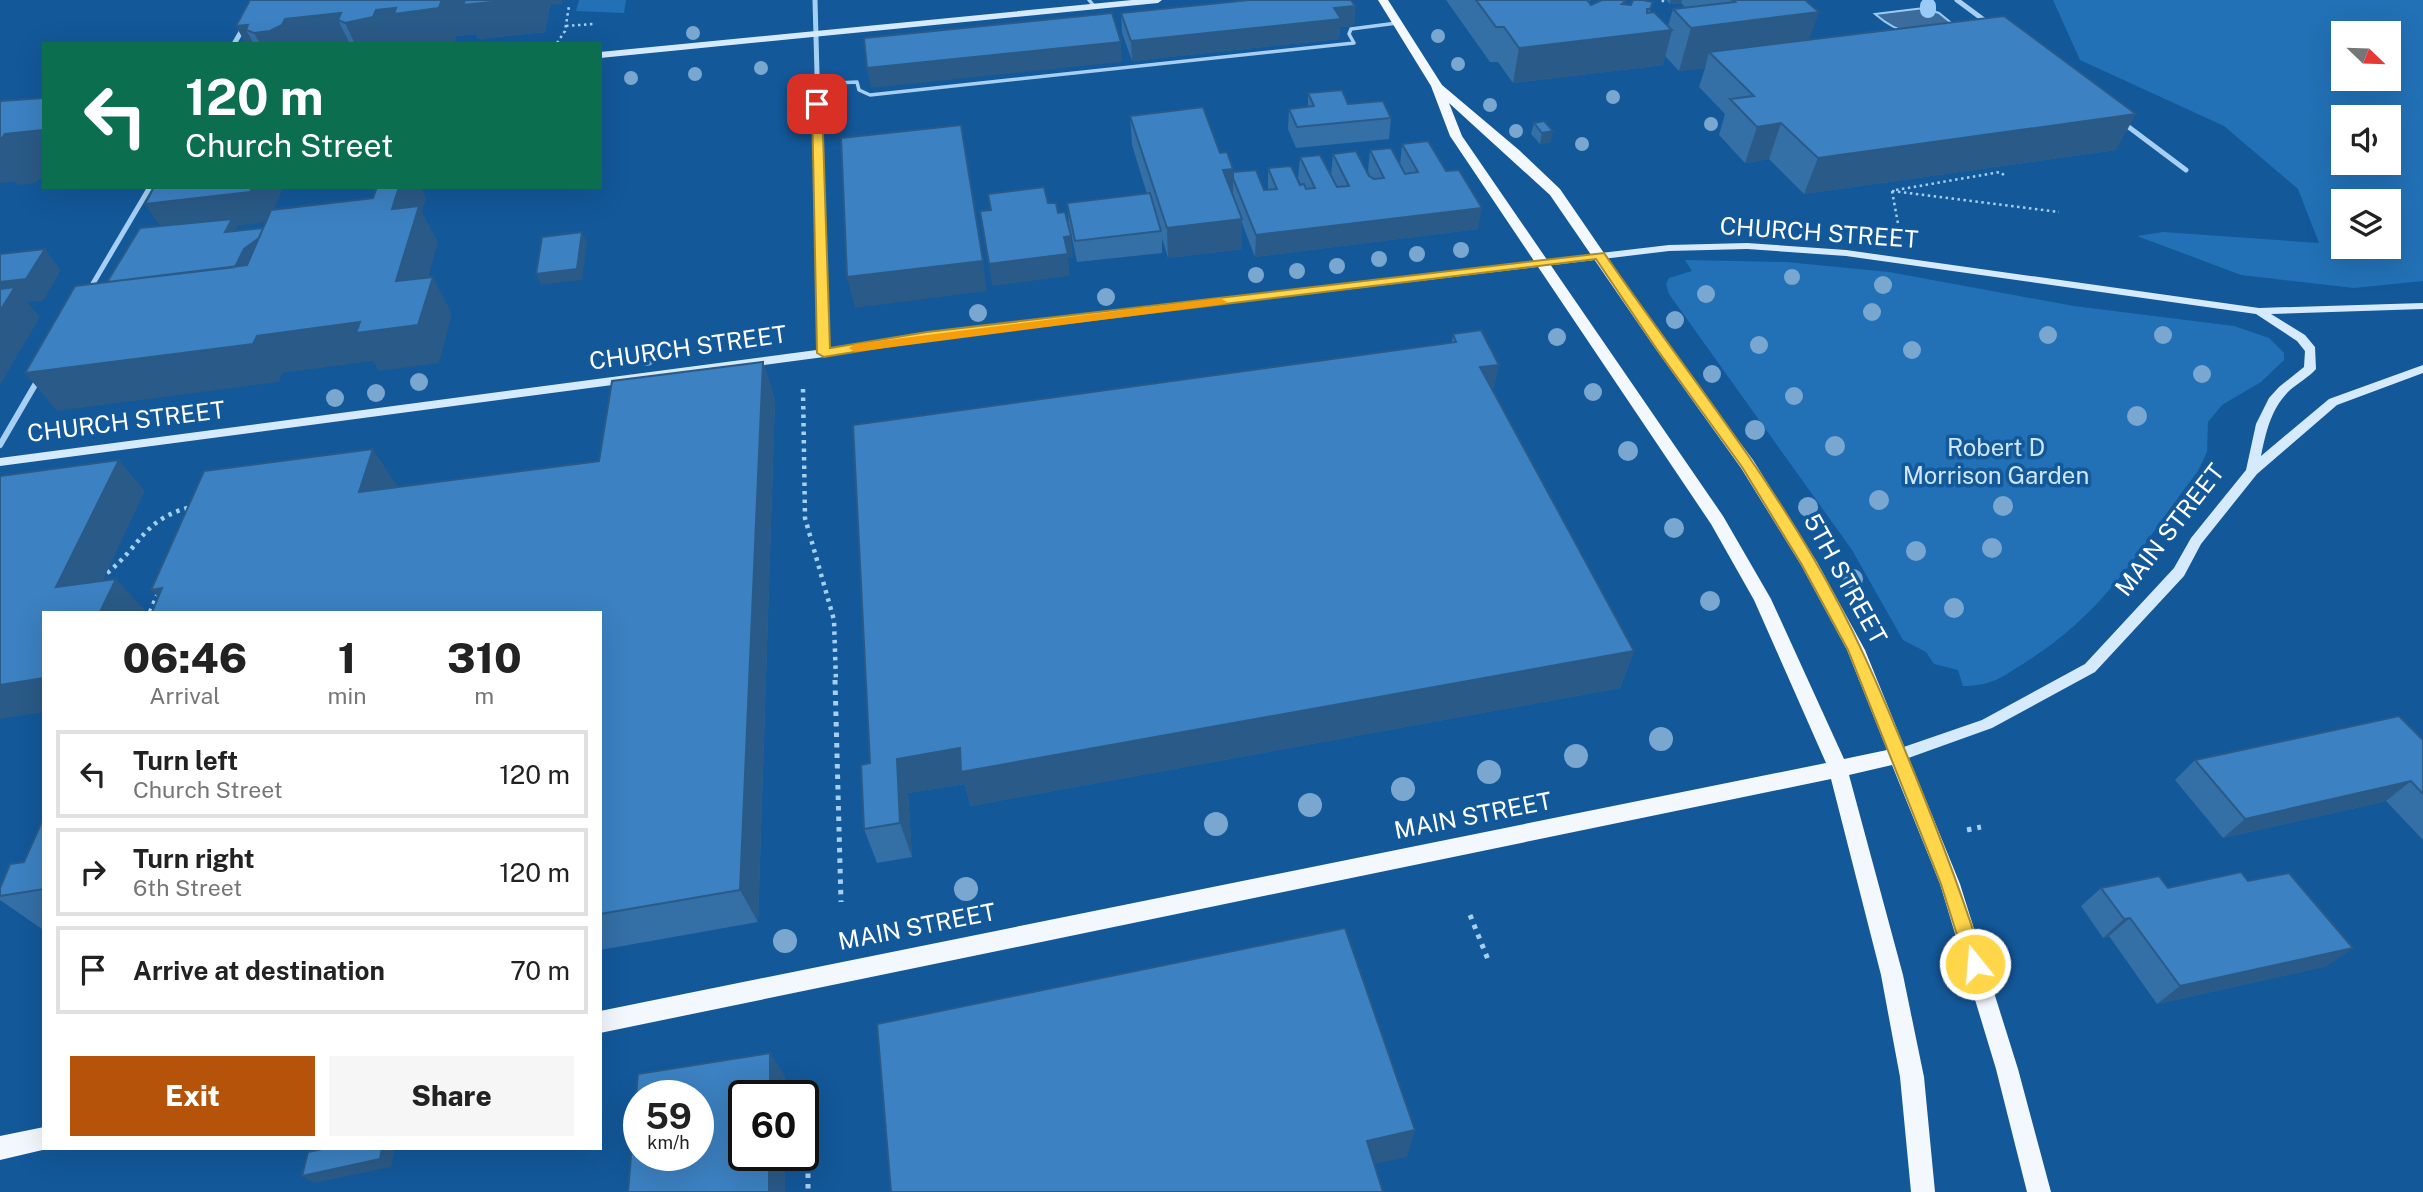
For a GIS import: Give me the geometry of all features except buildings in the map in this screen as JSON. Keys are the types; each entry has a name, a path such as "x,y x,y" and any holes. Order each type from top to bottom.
{"main road":[{"path":"602,55 1092,3 1157,0"},
{"name":"5TH STREET","path":"1383,0 1437,86 1457,136 1717,520 1762,599 1838,769 1892,975 1912,1077 1923,1192"},
{"name":"5TH STREET","path":"1437,86 1515,153 1555,192 1660,345 1747,464 1808,562 1856,650 1950,884 2007,1069 2039,1192"},
{"name":"CHURCH STREET","path":"0,461 824,353 940,335 1669,248 1747,246 1846,253 2259,311 2423,306"},
{"path":"2252,471 2261,422 2283,386 2311,369 2311,351 2301,338 2259,311"},
{"name":"MAIN STREET","path":"602,1022 1838,769 1900,755 1987,724 2090,668 2179,572 2196,541 2252,471 2333,401 2423,369"},
{"path":"0,1148 42,1139"}],"street":[{"path":"815,0 818,34 824,353"},
{"path":"1957,0 2000,32"},
{"path":"235,42 247,22"},
{"path":"2117,119 2186,170"},
{"path":"87,295 149,189"},
{"path":"0,445 40,376"}],"lane":[{"path":"817,84 849,80 857,82 859,90 870,95 1354,43 1349,34 1351,29 1397,23"}],"path":[{"path":"1662,0 1666,4"},
{"path":"558,42 566,26 569,6"},
{"path":"566,26 597,23"},
{"path":"1892,191 2000,172 2005,176"},
{"path":"1892,191 2059,212"},
{"path":"1892,191 1901,240"},
{"path":"803,388 805,518 834,620 841,902"},
{"path":"107,573 125,559 146,526 164,514 195,506 190,518"},
{"path":"150,611 160,589"},
{"path":"1966,830 1981,827"},
{"path":"1470,915 1489,962"},
{"path":"808,1171 808,1192"}],"green space":[{"path":"579,0 626,0 624,13 576,11"},
{"path":"2053,0 2423,0 2423,281 2354,288 2241,275 2137,236 2163,232 2319,243 2298,189 2224,126 2080,60"},
{"name":"Robert D Morrison Garden","path":"1685,260 1786,262 1889,272 2074,306 2234,326 2269,338 2284,353 2284,360 2261,382 2222,405 2208,422 2207,452 2198,471 2122,574 2081,620 2003,676 1982,684 1963,686 1958,670 1934,664 1926,652 1903,640 1852,550 1669,294 1666,284 1669,278 1692,271"}],"shaded area":[{"path":"1924,8 1939,13 1960,30 1924,34 1905,32 1875,14"}],"slow traffic":[{"path":"855,348 927,336 1220,302"}],"route":[{"path":"817,104 824,353 927,336 1600,255 1660,345 1747,464 1808,562 1856,650 1950,884 1975,964"}]}
